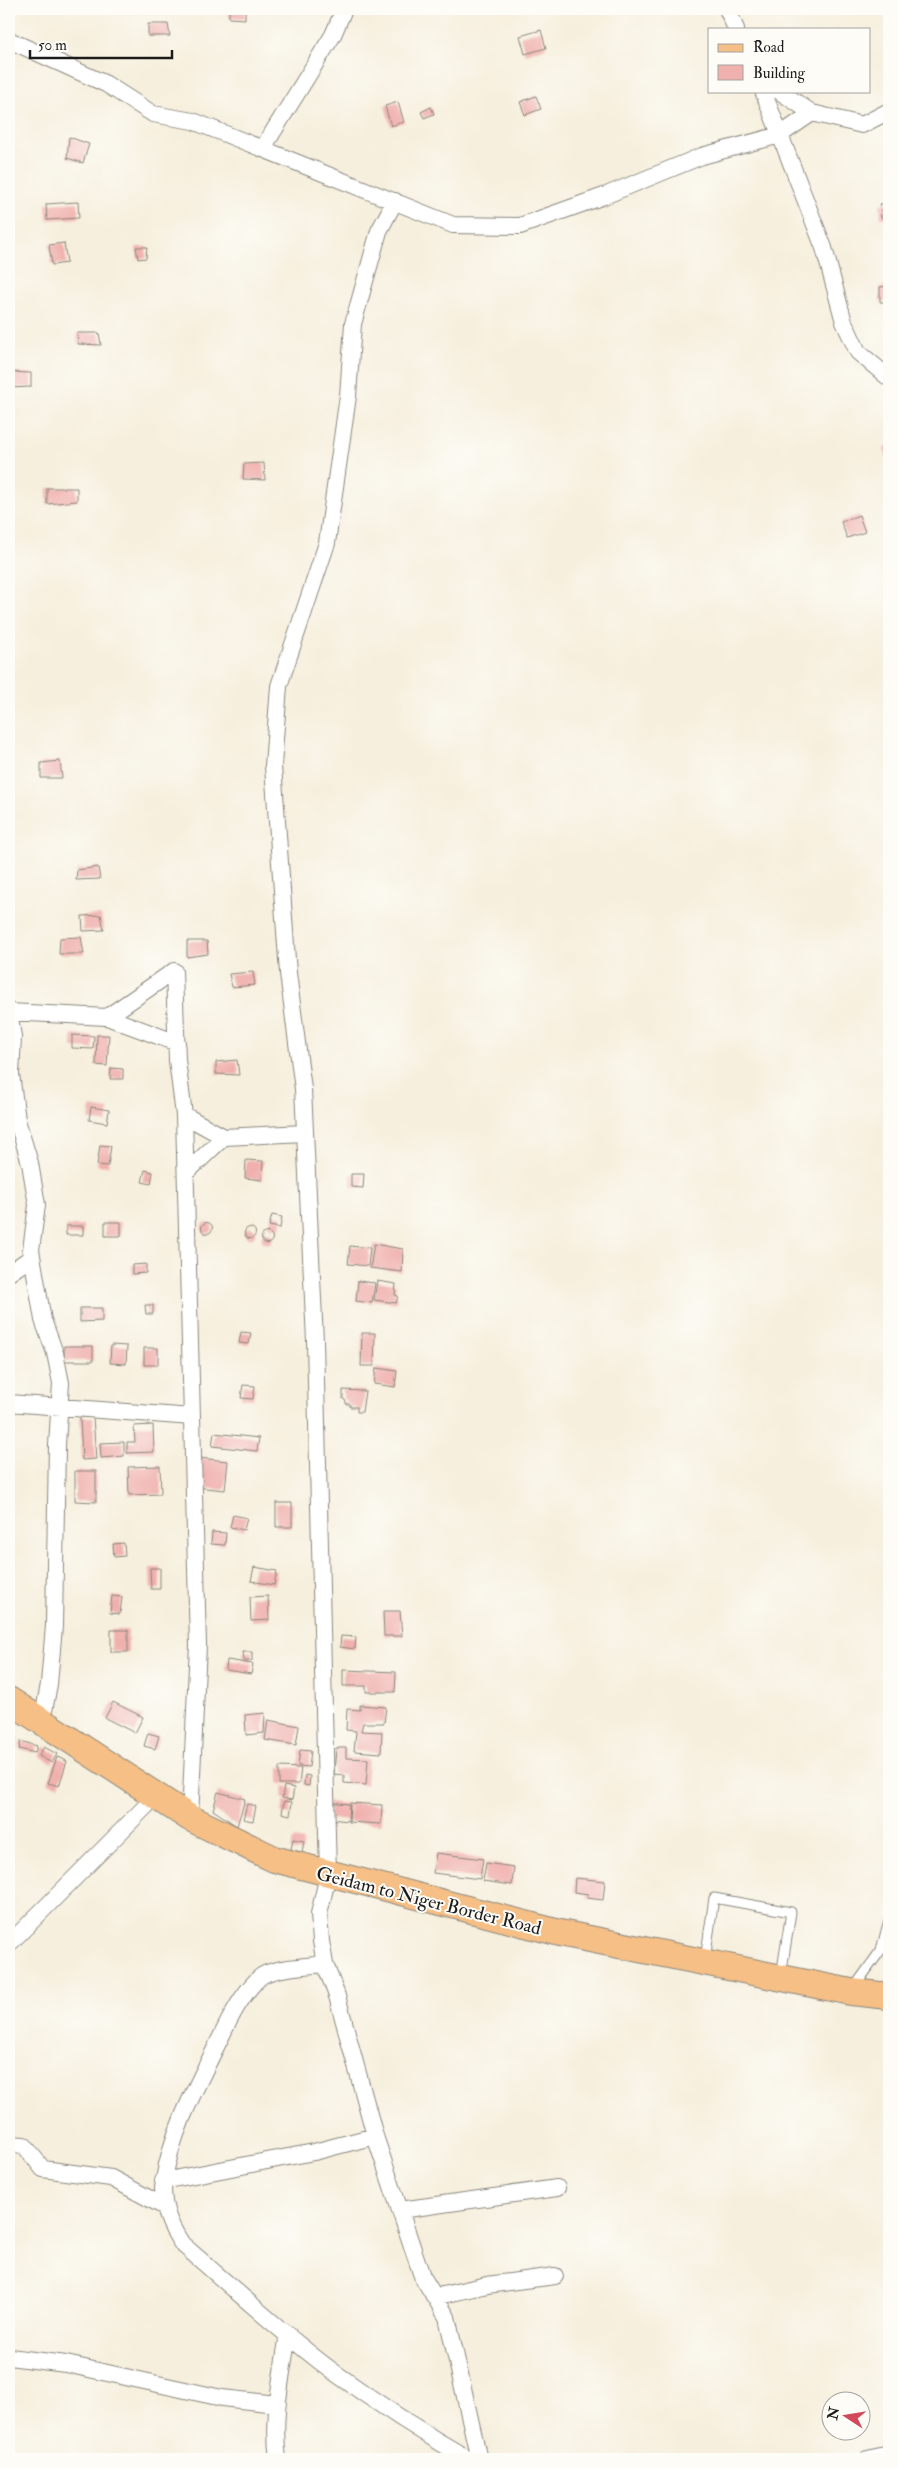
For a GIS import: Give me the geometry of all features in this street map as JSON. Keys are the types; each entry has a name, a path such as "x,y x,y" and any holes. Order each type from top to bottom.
{"main road":[{"name":"Geidam to Niger Border Road","path":"9,1700 190,1818 274,1859 328,1875 560,1933 851,1992 889,1996"}],"street":[{"path":"264,148 333,35 344,9"},
{"path":"727,9 736,28"},
{"path":"9,40 106,84 153,114 193,121 453,225 520,226 604,196 702,156 780,135 812,113"},
{"path":"763,92 824,248 844,322 858,352 889,378"},
{"path":"780,92 812,113 862,125 889,112"},
{"path":"395,201 379,231 352,324 348,396 327,543 279,686 273,766 287,963 303,1089 315,1341 328,1875 320,1914 321,1941 325,1964 337,1996 375,2136 422,2276 447,2317 479,2459"},
{"path":"107,1017 174,971 177,1043 184,1115 198,1645 190,1818"},
{"path":"42,1722 49,1684 54,1626 61,1382 55,1353 43,1320 30,1250 37,1204 30,1163 17,1120 11,1074 13,1037 9,1011 107,1017 177,1043"},
{"path":"184,1115 224,1137 305,1133"},
{"path":"186,1173 224,1137"},
{"path":"9,1273 32,1257"},
{"path":"9,1402 192,1417"},
{"path":"9,1944 156,1796"},
{"path":"325,1964 283,1969 260,1977 235,2008 184,2111 163,2181 165,2207 172,2229 182,2244 288,2334 331,2369 434,2440 468,2459"},
{"path":"163,2181 314,2152 375,2136"},
{"path":"9,2144 24,2145 42,2169 111,2178 165,2207"},
{"path":"400,2210 557,2188"},
{"path":"434,2297 487,2285 555,2276"},
{"path":"278,2459 276,2442 277,2404 288,2334"},
{"path":"9,2355 104,2371 222,2398 277,2404"},
{"path":"868,2459 889,2454"}],"lane":[{"path":"705,1963 714,1898 791,1912 781,1978"},
{"path":"851,1992 881,1950 889,1920"}],"building":[{"path":"229,9 245,9 245,19 229,18"},
{"path":"148,24 168,24 170,36 148,36"},
{"path":"541,30 546,48 525,54 520,36"},
{"path":"536,96 541,109 525,115 520,102"},
{"path":"398,102 404,122 391,126 385,106"},
{"path":"431,107 434,114 424,118 421,112"},
{"path":"69,137 89,144 83,163 67,158"},
{"path":"78,202 79,218 47,220 46,204"},
{"path":"889,203 889,218 881,218 880,204"},
{"path":"64,243 67,263 52,265 49,245"},
{"path":"136,247 147,247 146,258 138,259"},
{"path":"889,286 889,302 880,302 880,287"},
{"path":"77,333 99,333 101,345 78,344"},
{"path":"9,372 31,373 31,387 9,388"},
{"path":"889,447 889,464 884,448"},
{"path":"264,463 265,480 243,479 244,464"},
{"path":"47,488 77,488 77,501 47,504"},
{"path":"859,515 865,532 847,538 841,522"},
{"path":"60,761 62,778 41,778 41,763"},
{"path":"98,867 100,879 76,880 77,870"},
{"path":"101,915 104,930 83,931 82,916"},
{"path":"81,937 84,954 59,954 60,938"},
{"path":"187,941 207,941 208,954 187,957"},
{"path":"253,972 255,985 232,987 229,974"},
{"path":"72,1035 94,1036 93,1049 72,1048"},
{"path":"97,1035 109,1035 107,1066 96,1065"},
{"path":"237,1060 239,1075 216,1074 216,1062"},
{"path":"111,1068 123,1069 123,1079 110,1079"},
{"path":"91,1107 109,1110 107,1123 89,1120"},
{"path":"100,1145 111,1146 108,1166 97,1165"},
{"path":"246,1160 263,1161 262,1180 245,1178"},
{"path":"145,1170 153,1172 151,1184 142,1182"},
{"path":"351,1174 364,1174 363,1188 351,1187"},
{"path":"272,1215 282,1217 280,1228 269,1226"},
{"path":"105,1222 121,1222 121,1236 105,1236"},
{"path":"205,1223 209,1223 212,1228 211,1232 205,1233 202,1230 202,1226"},
{"path":"66,1226 83,1226 83,1235 66,1235"},
{"path":"250,1227 256,1233 250,1239 244,1233"},
{"path":"265,1233 269,1233 272,1238 271,1242 265,1243 262,1240 262,1236"},
{"path":"374,1244 403,1249 402,1272 370,1268"},
{"path":"350,1246 370,1248 368,1266 348,1264"},
{"path":"146,1264 146,1273 132,1274 132,1265"},
{"path":"358,1281 375,1283 372,1303 356,1301"},
{"path":"377,1281 396,1284 395,1295 398,1296 396,1303 374,1300"},
{"path":"145,1305 153,1305 153,1314 146,1314"},
{"path":"80,1308 102,1308 102,1321 80,1322"},
{"path":"241,1332 251,1333 249,1344 239,1343"},
{"path":"362,1333 375,1333 374,1366 361,1366"},
{"path":"111,1345 127,1346 126,1364 110,1363"},
{"path":"64,1346 93,1346 93,1361 64,1361"},
{"path":"144,1348 158,1348 158,1365 144,1365"},
{"path":"376,1368 397,1371 395,1387 374,1384"},
{"path":"243,1385 255,1386 253,1399 241,1398"},
{"path":"343,1390 365,1391 362,1412 357,1412 357,1407 350,1407 350,1404 346,1404 346,1401 343,1399"},
{"path":"80,1417 93,1417 96,1459 82,1460"},
{"path":"153,1425 154,1452 127,1453 127,1442 135,1442 134,1426"},
{"path":"214,1433 259,1438 257,1451 212,1446"},
{"path":"124,1442 124,1456 101,1458 100,1443"},
{"path":"198,1458 228,1461 225,1490 195,1487"},
{"path":"160,1466 161,1494 129,1495 128,1467"},
{"path":"75,1471 96,1471 96,1502 75,1501"},
{"path":"276,1503 292,1503 292,1527 276,1527"},
{"path":"233,1515 247,1518 244,1530 230,1527"},
{"path":"212,1532 226,1533 225,1545 211,1544"},
{"path":"124,1543 125,1556 114,1557 113,1544"},
{"path":"254,1567 277,1571 274,1585 251,1581"},
{"path":"150,1568 160,1568 160,1589 151,1589"},
{"path":"112,1596 122,1597 120,1614 110,1613"},
{"path":"268,1596 269,1620 251,1621 250,1597"},
{"path":"383,1611 400,1611 402,1636 384,1636"},
{"path":"111,1630 128,1630 128,1652 111,1652"},
{"path":"341,1636 356,1637 355,1649 340,1647"},
{"path":"243,1652 252,1652 252,1661 244,1661"},
{"path":"227,1660 253,1664 251,1674 226,1670"},
{"path":"343,1670 396,1672 395,1692 366,1692 366,1686 343,1686"},
{"path":"113,1702 143,1717 135,1733 105,1718"},
{"path":"360,1705 386,1707 384,1723 363,1723 361,1731 382,1732 381,1753 354,1751 356,1731 346,1730 347,1709 360,1710"},
{"path":"265,1713 264,1733 246,1735 245,1715"},
{"path":"268,1720 299,1726 296,1745 265,1740"},
{"path":"148,1733 159,1736 155,1749 144,1746"},
{"path":"9,1737 16,1738 13,1751 9,1750"},
{"path":"21,1741 37,1746 35,1753 19,1749"},
{"path":"44,1747 57,1754 52,1763 39,1756"},
{"path":"336,1748 346,1748 346,1758 368,1759 366,1785 344,1783 344,1775 334,1774"},
{"path":"300,1750 311,1751 309,1767 298,1766"},
{"path":"57,1757 67,1761 59,1786 48,1783"},
{"path":"279,1767 301,1768 299,1784 279,1784"},
{"path":"305,1775 310,1776 309,1786 304,1785"},
{"path":"284,1786 294,1788 292,1800 282,1798"},
{"path":"218,1792 245,1799 237,1826 213,1810"},
{"path":"284,1801 292,1802 290,1815 282,1813"},
{"path":"328,1802 349,1804 348,1821 331,1819"},
{"path":"350,1803 382,1805 381,1824 349,1822"},
{"path":"247,1804 256,1806 253,1821 243,1819"},
{"path":"293,1839 304,1841 302,1852 291,1850"},
{"path":"436,1853 483,1859 480,1879 433,1873"},
{"path":"486,1863 514,1867 512,1885 483,1881"},
{"path":"575,1878 605,1881 603,1900 587,1898 588,1894 574,1892"}]}
